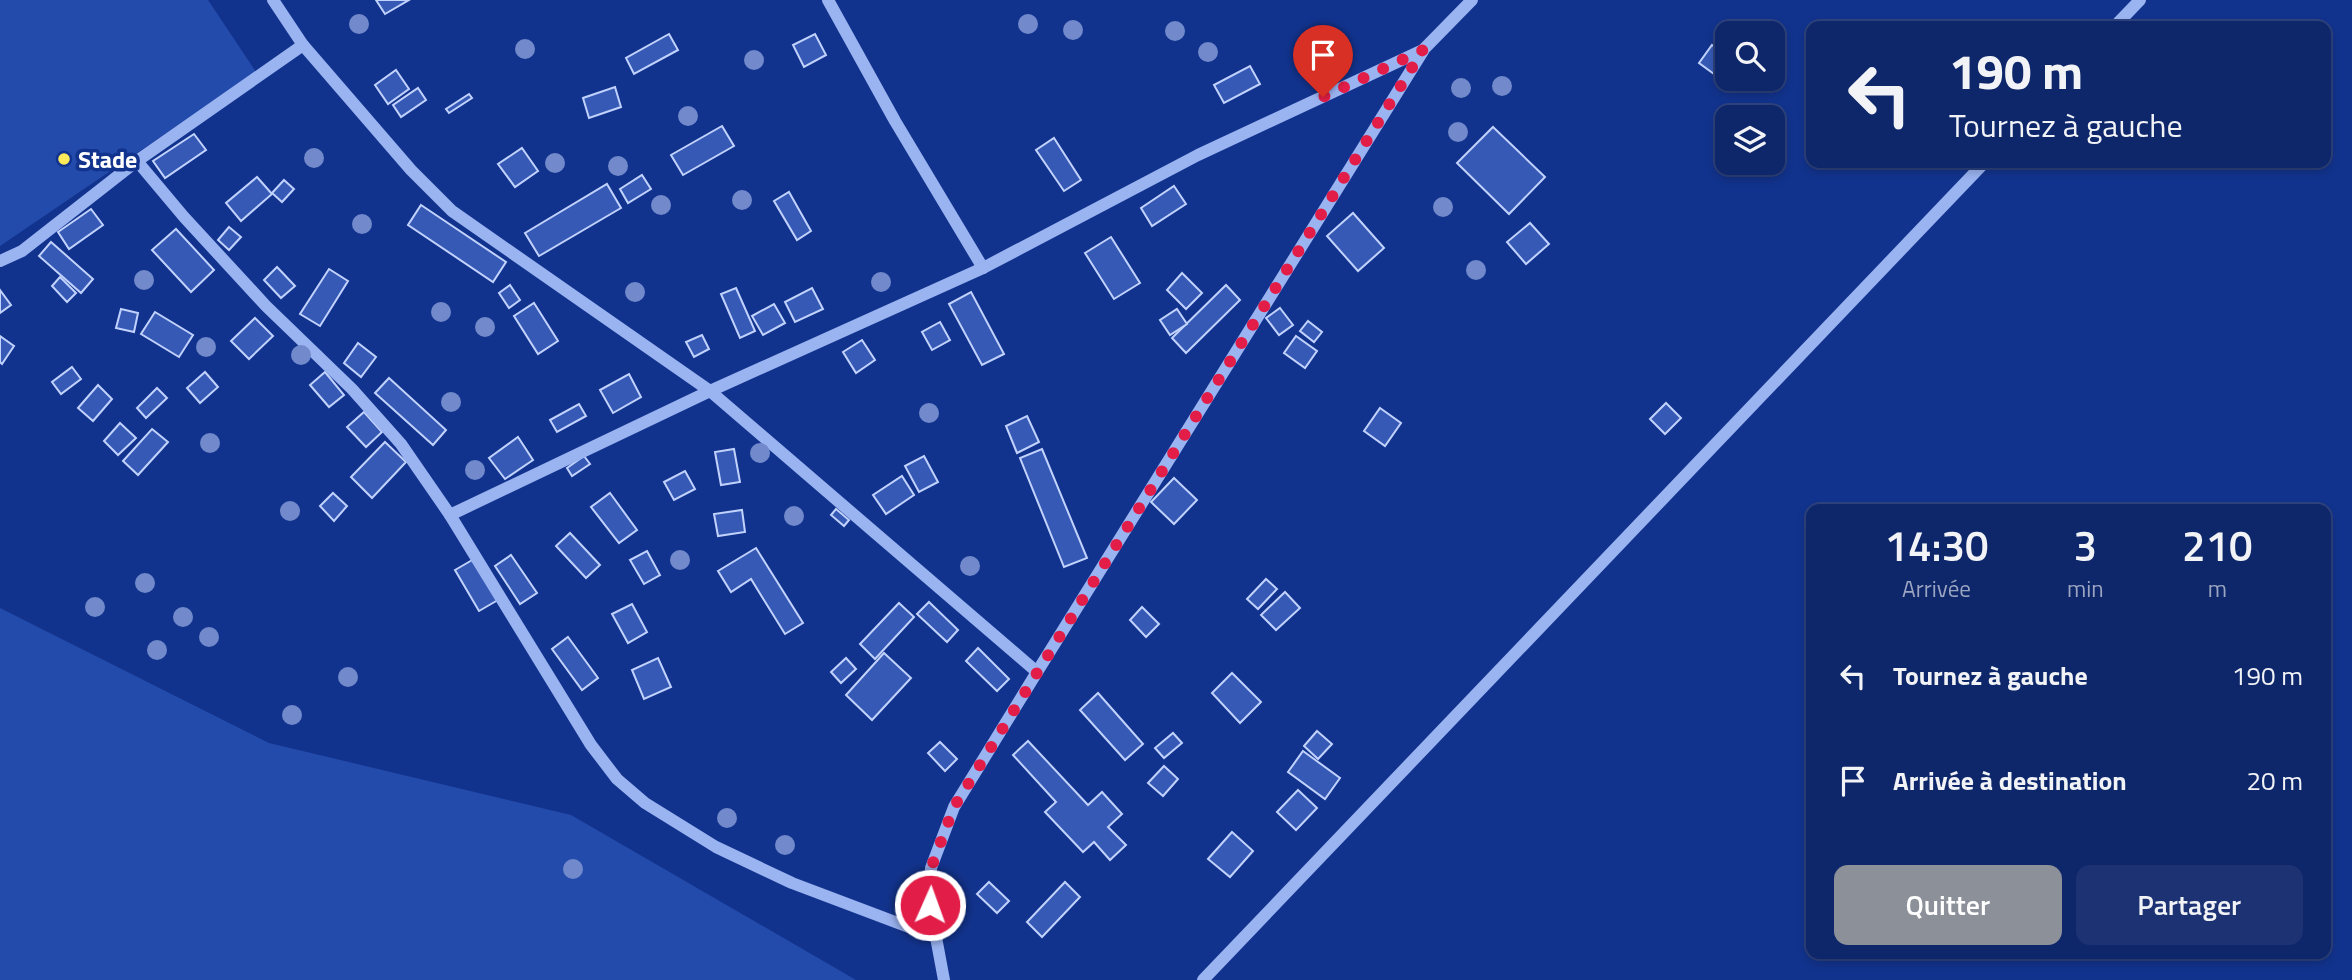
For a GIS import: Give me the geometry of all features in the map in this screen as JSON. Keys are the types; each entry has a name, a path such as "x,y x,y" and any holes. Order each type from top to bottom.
{"street":[{"path":"273,0 303,45 411,170 452,211 710,391 1037,672"},
{"path":"828,0 895,121 983,268"},
{"path":"944,980 930,905 931,868 954,807 1423,50 1472,0"},
{"path":"2120,21 2140,0"},
{"path":"0,261 22,251 137,161 303,45"},
{"path":"450,515 710,391 983,268 1198,155 1423,50"},
{"path":"137,161 257,296 352,389 401,444 450,515 591,745 617,779 645,803 716,847 792,883 935,937"},
{"path":"1203,980 1979,168"}],"shaded area":[{"name":"Stade","path":"0,0 208,0 256,72 0,246"},
{"path":"0,608 269,743 571,815 856,980 0,980"}],"building":[{"path":"376,0 409,0 385,14"},
{"path":"669,34 678,50 634,74 626,58"},
{"path":"815,34 826,55 804,67 793,45"},
{"path":"1712,45 1715,47 1715,75 1699,63"},
{"path":"1250,66 1260,84 1224,103 1214,85"},
{"path":"396,70 409,89 388,104 375,85"},
{"path":"615,87 621,107 589,118 583,98"},
{"path":"418,88 426,100 401,117 393,105"},
{"path":"469,94 472,98 449,113 446,109"},
{"path":"722,126 734,146 683,175 671,155"},
{"path":"1493,127 1545,177 1509,214 1457,163"},
{"path":"194,134 206,150 165,178 153,161"},
{"path":"1054,138 1081,180 1064,191 1036,150"},
{"path":"522,148 538,171 515,187 498,164"},
{"path":"642,175 651,189 628,203 620,189"},
{"path":"257,177 272,194 241,221 226,203"},
{"path":"284,180 294,189 282,202 272,193"},
{"path":"607,184 621,208 539,256 525,233"},
{"path":"1174,186 1186,204 1152,226 1141,208"},
{"path":"789,192 811,231 797,240 774,201"},
{"path":"421,205 506,262 493,282 408,225"},
{"path":"91,209 103,225 69,249 58,232"},
{"path":"1353,213 1384,248 1358,271 1327,236"},
{"path":"1530,223 1549,244 1526,264 1507,242"},
{"path":"229,227 241,237 229,250 218,240"},
{"path":"176,229 214,270 191,292 152,250"},
{"path":"1111,237 1140,283 1114,299 1085,253"},
{"path":"51,242 93,279 81,293 39,256"},
{"path":"277,267 295,286 281,298 264,280"},
{"path":"329,269 348,281 320,326 300,314"},
{"path":"1182,273 1202,293 1186,309 1167,290"},
{"path":"60,277 76,293 67,302 52,286"},
{"path":"510,285 520,300 509,308 499,293"},
{"path":"1226,285 1240,300 1186,353 1172,338"},
{"path":"736,288 755,331 740,338 721,294"},
{"path":"812,288 823,309 795,322 785,302"},
{"path":"0,290 11,305 0,313"},
{"path":"971,292 1004,354 982,365 949,304"},
{"path":"534,303 558,341 538,354 514,316"},
{"path":"774,304 785,323 763,335 752,316"},
{"path":"1280,308 1293,325 1279,335 1266,318"},
{"path":"121,309 138,313 134,332 116,328"},
{"path":"1177,309 1187,324 1170,335 1160,320"},
{"path":"155,312 193,335 179,357 141,334"},
{"path":"255,318 273,336 249,359 231,341"},
{"path":"1308,321 1322,332 1314,342 1300,331"},
{"path":"940,322 950,340 932,350 922,332"},
{"path":"702,335 709,349 694,357 686,342"},
{"path":"0,336 14,346 2,364 0,362"},
{"path":"1296,336 1317,351 1305,368 1284,353"},
{"path":"862,340 875,360 856,373 843,352"},
{"path":"358,343 376,357 361,377 344,363"},
{"path":"72,367 81,379 61,394 52,382"},
{"path":"205,372 218,387 200,403 187,388"},
{"path":"325,372 344,395 329,407 310,385"},
{"path":"629,374 641,397 613,413 600,390"},
{"path":"389,378 446,430 433,445 375,393"},
{"path":"98,385 112,399 93,421 78,408"},
{"path":"157,388 167,398 146,418 137,408"},
{"path":"1666,403 1681,418 1665,434 1650,419"},
{"path":"579,404 586,416 557,432 550,420"},
{"path":"1380,408 1401,423 1385,446 1364,431"},
{"path":"364,412 382,432 366,447 347,427"},
{"path":"1027,416 1039,442 1017,453 1006,426"},
{"path":"120,423 136,438 118,455 104,441"},
{"path":"152,429 168,442 138,475 123,461"},
{"path":"518,437 533,460 505,479 489,458"},
{"path":"385,442 406,462 372,498 351,477"},
{"path":"734,449 740,482 721,485 715,452"},
{"path":"1042,449 1087,558 1064,567 1020,458"},
{"path":"584,456 590,464 572,476 567,468"},
{"path":"924,456 938,482 919,492 905,466"},
{"path":"685,471 695,489 674,500 664,482"},
{"path":"902,476 914,495 886,514 873,495"},
{"path":"1174,478 1197,500 1174,524 1151,502"},
{"path":"333,493 347,506 334,521 320,506"},
{"path":"610,493 637,530 619,543 591,507"},
{"path":"836,509 849,520 844,526 831,515"},
{"path":"742,510 745,532 718,536 714,514"},
{"path":"570,533 600,565 586,578 556,546"},
{"path":"756,548 803,623 785,634 751,579 731,592 718,571"},
{"path":"647,551 660,575 644,584 630,560"},
{"path":"511,555 537,593 520,604 495,566"},
{"path":"474,559 498,600 479,611 455,570"},
{"path":"1266,579 1277,589 1258,609 1247,599"},
{"path":"1285,592 1300,608 1276,630 1261,615"},
{"path":"929,602 958,630 947,642 917,614"},
{"path":"899,603 914,617 875,659 860,644"},
{"path":"632,604 647,632 628,643 612,614"},
{"path":"1142,607 1159,624 1146,637 1130,620"},
{"path":"568,637 598,678 582,690 552,649"},
{"path":"978,648 1009,679 997,691 966,661"},
{"path":"884,653 911,678 872,720 846,695"},
{"path":"658,658 671,687 644,699 632,670"},
{"path":"846,658 856,669 841,683 831,672"},
{"path":"1232,673 1261,702 1240,723 1212,693"},
{"path":"1098,693 1143,744 1125,760 1080,710"},
{"path":"1317,731 1332,744 1318,759 1304,746"},
{"path":"1173,733 1182,743 1164,758 1155,748"},
{"path":"1028,741 1088,805 1102,792 1122,814 1108,827 1126,845 1110,860 1094,842 1083,852 1045,812 1056,802 1013,755"},
{"path":"940,742 957,759 945,771 928,753"},
{"path":"1303,751 1340,778 1325,799 1288,772"},
{"path":"1164,766 1178,779 1163,796 1148,783"},
{"path":"1298,790 1317,808 1296,830 1277,812"},
{"path":"1232,832 1253,851 1230,877 1208,859"},
{"path":"989,882 1009,901 997,913 977,894"},
{"path":"1065,882 1080,897 1042,937 1027,922"}],"place":[{"name":"Stade","path":"64,159"}],"route":[{"path":"930,905 931,868 954,807 1423,50 1323,97"}]}
